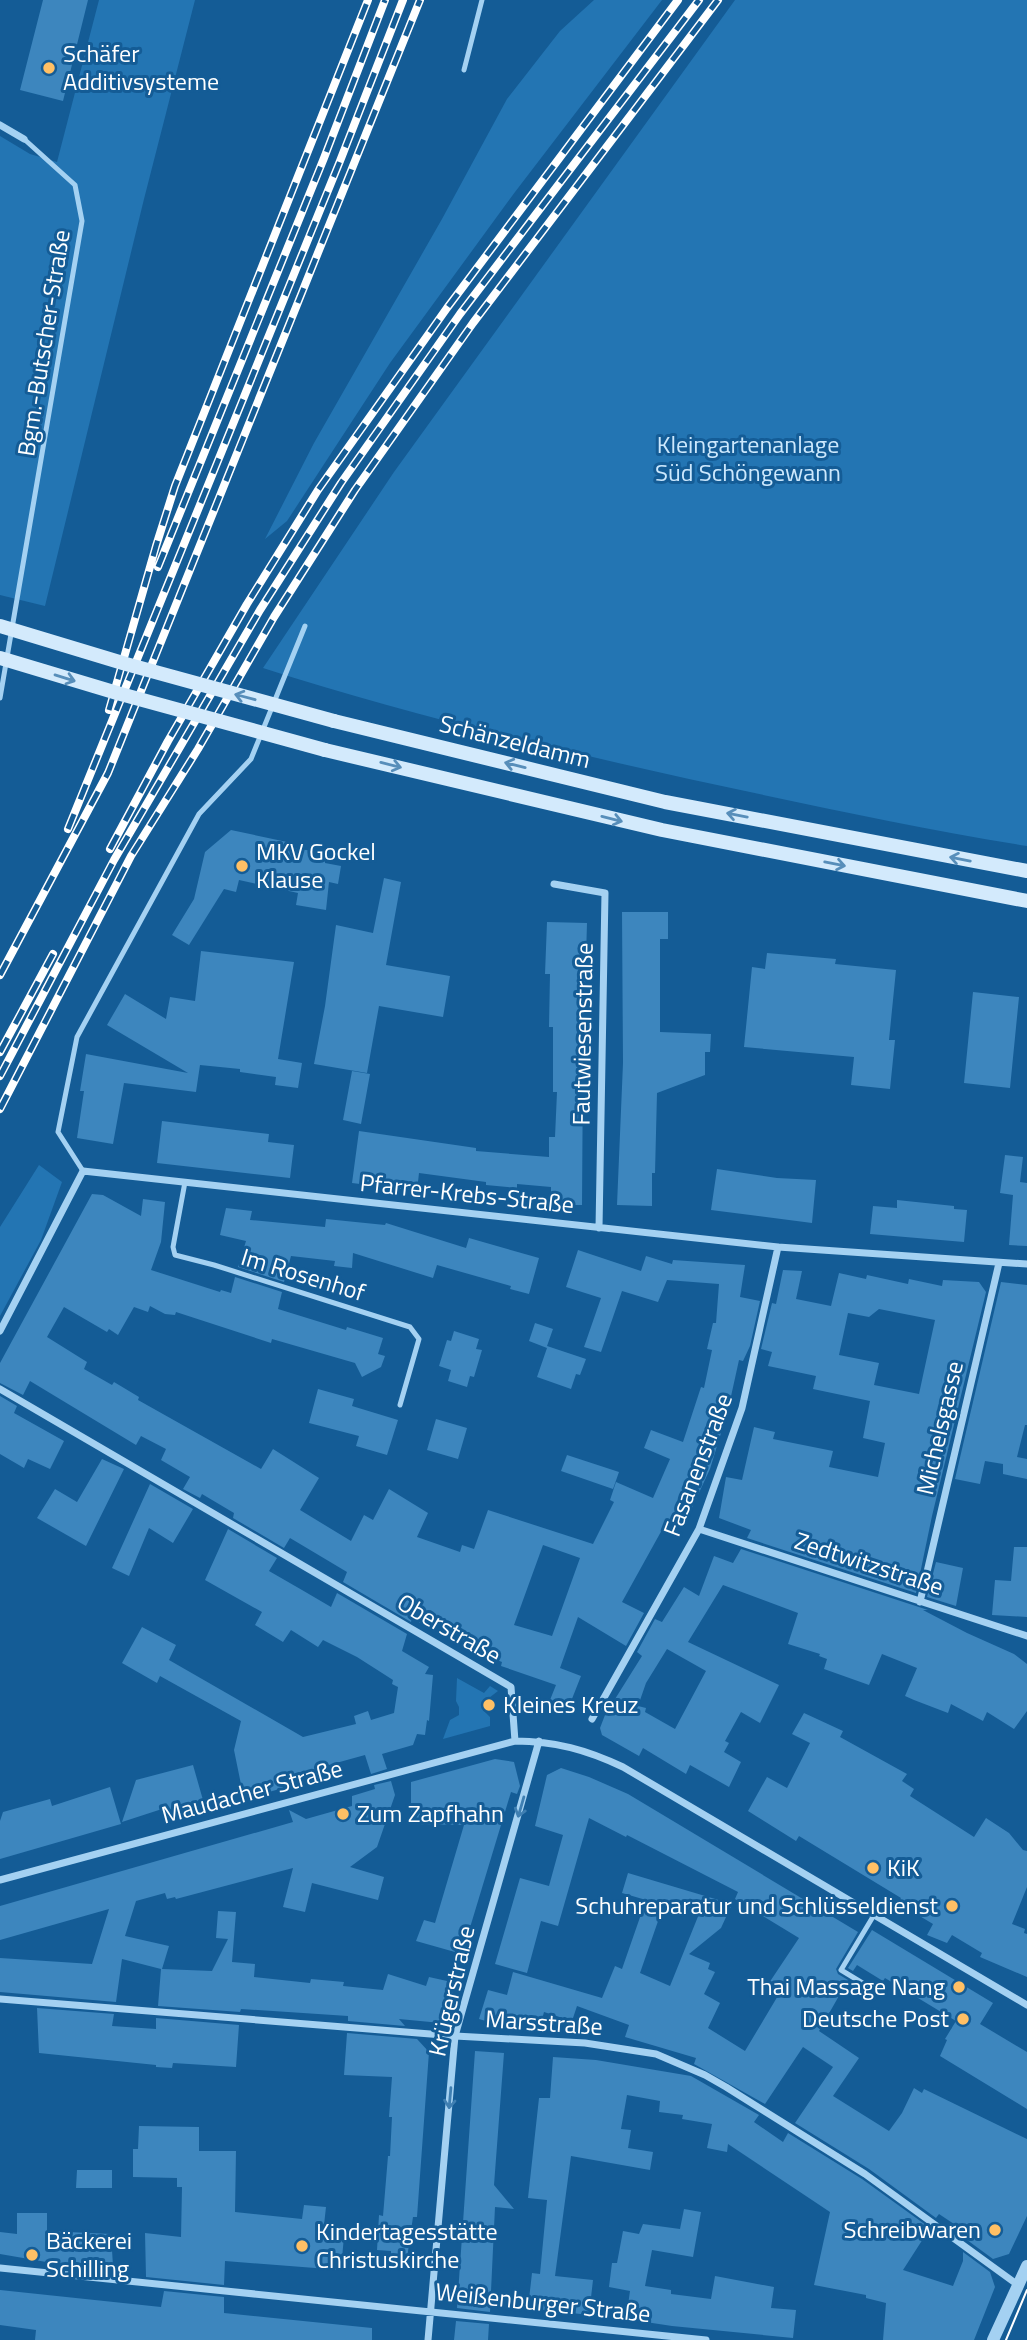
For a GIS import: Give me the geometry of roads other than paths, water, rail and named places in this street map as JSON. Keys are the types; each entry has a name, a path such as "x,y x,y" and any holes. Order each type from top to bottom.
{"main road":[{"name":"Schänzeldamm","path":"0,626 334,721 665,802 1027,871"},
{"name":"Schänzeldamm","path":"0,658 325,750 662,830 1027,901"}],"street":[{"path":"0,125 24,139"},
{"name":"Fautwiesenstraße","path":"554,884 605,893 599,1228"},
{"path":"0,1331 83,1171"},
{"name":"Pfarrer-Krebs-Straße","path":"83,1171 778,1247 1027,1264"},
{"name":"Fasanenstraße","path":"593,1719 699,1529 742,1408 778,1247"},
{"name":"Michelsgasse","path":"920,1602 999,1263"},
{"name":"Oberstraße","path":"0,1390 511,1687 515,1741"},
{"name":"Zedtwitzstraße","path":"699,1529 1027,1636"},
{"path":"515,1741 540,1741 576,1747 623,1767 1027,2005"},
{"name":"Maudacher Straße","path":"0,1880 515,1741"},
{"name":"Krügerstraße","path":"428,2340 455,2036 540,1741"},
{"name":"Marsstraße","path":"0,1999 455,2036 585,2043 656,2054 726,2087 864,2174 1018,2285"},
{"path":"993,2340 1027,2266"},
{"name":"Weißenburger Straße","path":"0,2268 706,2340"}],"lane":[{"path":"464,71 482,0"},
{"name":"Bgm.-Butscher-Straße","path":"0,695 82,221 75,185 24,139"},
{"path":"83,1171 58,1132 77,1037 199,814 251,759 305,626"},
{"name":"Im Rosenhof","path":"186,1182 173,1247 175,1255 227,1269 410,1327 415,1331 419,1339 400,1405"},
{"path":"874,1915 841,1970 879,1993"}],"tram line":[{"path":"1006,2340 1027,2290"}],"railway":[{"path":"109,710 175,486 368,0"},
{"path":"158,567 385,0"},
{"path":"68,829 403,0"},
{"path":"0,975 108,773 420,0"},
{"path":"110,849 247,604 318,490 447,308 678,0"},
{"path":"0,1076 114,860 260,610 341,483 460,314 699,0"},
{"path":"0,1109 131,856 198,749 274,617 355,490 473,323 718,0"},
{"path":"0,1052 53,954"}],"place":[{"name":"Schäfer Additivsysteme","path":"49,68"},
{"name":"MKV Gockel Klause","path":"242,866"},
{"name":"Kleines Kreuz","path":"489,1705"},
{"name":"Zum Zapfhahn","path":"343,1814"},
{"name":"KiK","path":"873,1868"},
{"name":"Schuhreparatur und Schlüsseldienst","path":"952,1906"},
{"name":"Thai Massage Nang","path":"959,1987"},
{"name":"Deutsche Post","path":"963,2019"},
{"name":"Schreibwaren","path":"995,2230"},
{"name":"Kindertagesstätte Christuskirche","path":"302,2246"},
{"name":"Bäckerei Schilling","path":"32,2255"}],"park label":[{"name":"Kleingartenanlage Süd Schöngewann","path":"748,459"}]}
